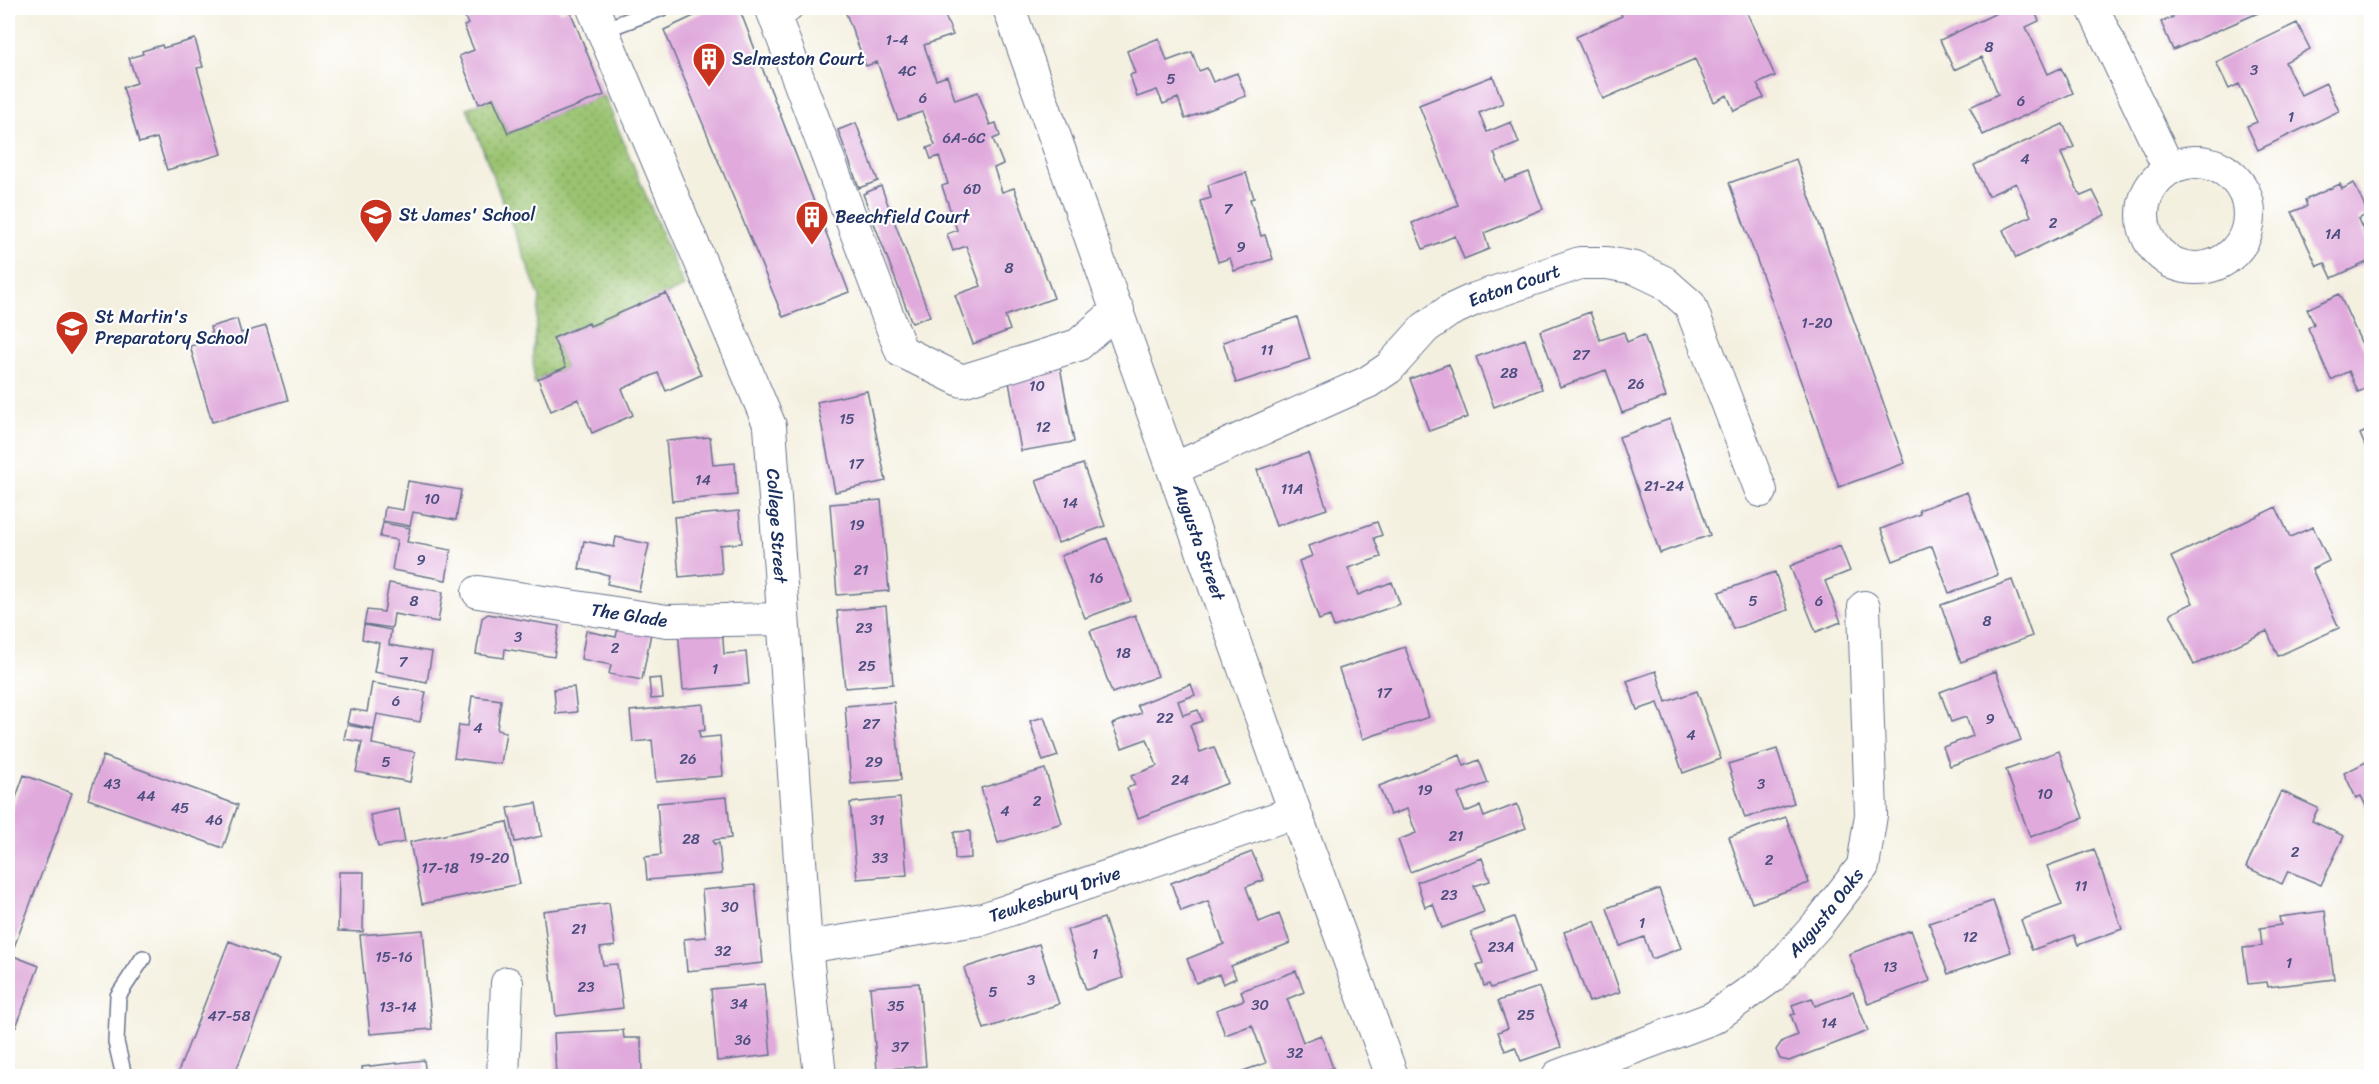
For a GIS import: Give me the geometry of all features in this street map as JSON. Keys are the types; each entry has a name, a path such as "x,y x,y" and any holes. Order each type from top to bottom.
{"street":[{"path":"786,8 773,12 901,351 963,381 1078,345 1118,310"},
{"name":"Augusta Street","path":"1009,8 1295,812 1392,1077"},
{"path":"2093,8 2169,169"},
{"name":"College Street","path":"598,19 770,426 806,947 820,1077"},
{"name":"Eaton Court","path":"1173,469 1368,382 1389,368 1425,328 1449,311 1475,299 1581,263 1607,263 1635,268 1664,282 1690,305 1761,491"},
{"name":"The Glade","path":"478,592 668,621 782,619"},
{"name":"Augusta Oaks","path":"1558,1077 1713,1018 1771,976 1819,923 1863,866 1870,815 1864,607"},
{"name":"Tewkesbury Drive","path":"806,947 983,919 1295,812"},
{"path":"503,1077 507,983"}],"lane":[{"path":"598,19 662,8"},
{"path":"124,1077 116,1042 118,996 142,958"}],"green space":[{"path":"604,95 684,287 590,326 588,323 553,338 566,367 538,379 534,384 533,350 540,298 467,108 493,98 508,133"}],"building":[{"path":"461,8 558,8 560,12 569,8 604,95 508,133 493,98 479,104 459,56 474,50 464,26 468,24"},
{"path":"711,8 739,8 849,292 783,317 664,30"},
{"path":"844,8 942,8 953,35 924,45 936,80 947,76 955,100 978,92 990,125 996,123 1000,136 993,139 1003,164 994,168 1002,192 1014,188 1054,298 1005,316 1010,330 973,344 955,295 981,286 966,246 953,251 947,234 957,230 942,186 948,184 939,156 931,159 927,148 935,145 922,112 898,120 877,62 866,66"},
{"path":"1618,8 1745,8 1775,76 1757,84 1764,98 1734,111 1727,95 1714,102 1695,59 1603,99 1576,37 1622,16"},
{"path":"2007,8 2033,8 2039,21 2026,27 2048,74 2061,68 2073,93 1983,135 1970,107 1998,94 1982,57 1954,70 1940,40"},
{"path":"2169,8 2256,8 2258,13 2173,50 2161,22 2173,17"},
{"path":"2297,23 2310,49 2285,62 2301,95 2326,83 2339,111 2258,150 2247,126 2257,122 2239,84 2229,89 2216,62"},
{"path":"1159,38 1167,61 1192,52 1199,71 1207,68 1213,82 1237,73 1246,96 1185,119 1178,98 1163,104 1157,90 1137,97 1130,75 1135,73 1127,51"},
{"path":"195,39 203,67 197,68 222,154 167,170 157,138 139,143 123,87 137,83 129,58 162,45 163,48"},
{"path":"1493,76 1503,103 1479,113 1487,132 1511,122 1519,143 1494,153 1505,181 1529,172 1543,209 1484,233 1489,249 1464,259 1455,236 1423,249 1412,223 1458,205 1419,105"},
{"path":"856,123 878,181 859,188 838,130"},
{"path":"2063,124 2074,147 2061,153 2074,183 2081,196 2093,191 2105,215 2016,258 2003,230 2031,216 2016,183 1988,196 1974,165"},
{"path":"1796,159 1905,463 1839,487 1729,183"},
{"path":"1246,173 1254,198 1250,199 1261,236 1265,235 1273,259 1234,271 1230,258 1218,262 1200,201 1211,198 1208,185"},
{"path":"2354,183 2368,214 2358,219 2372,249 2372,260 2332,278 2325,263 2317,266 2292,212 2307,206 2305,200 2340,184 2342,189"},
{"path":"881,186 930,316 912,323 863,194"},
{"path":"666,293 701,375 666,391 658,373 622,389 633,415 592,433 578,399 551,411 538,379 566,367 553,338 589,323 590,326"},
{"path":"2339,294 2372,366 2372,386 2358,392 2349,371 2331,380 2308,328 2314,324 2307,309"},
{"path":"1590,312 1600,340 1624,332 1627,342 1644,335 1666,397 1622,413 1606,370 1560,387 1540,331"},
{"path":"1297,317 1310,359 1236,383 1223,342"},
{"path":"237,319 241,333 266,326 288,400 212,422 190,346 213,340 210,327"},
{"path":"1525,339 1542,389 1494,407 1476,357"},
{"path":"1059,361 1074,442 1021,451 1007,370"},
{"path":"1449,364 1468,417 1429,431 1410,379"},
{"path":"867,391 886,481 835,492 817,402"},
{"path":"1670,419 1710,535 1660,553 1619,437"},
{"path":"2371,429 2371,460 2360,434"},
{"path":"710,437 713,465 735,463 737,495 672,501 666,441"},
{"path":"1308,453 1327,509 1276,526 1257,470"},
{"path":"1083,464 1105,526 1058,543 1036,480"},
{"path":"408,481 461,490 456,520 413,512 410,526 383,521 385,507 403,510"},
{"path":"1967,492 1998,575 1949,593 1932,546 1893,561 1881,529 1920,514 1919,510"},
{"path":"881,500 889,591 837,595 830,504"},
{"path":"2276,507 2290,537 2313,527 2329,561 2312,569 2339,628 2278,656 2267,631 2194,665 2170,614 2193,603 2171,557"},
{"path":"739,511 742,543 720,545 722,573 679,577 674,517"},
{"path":"1377,522 1382,535 1374,538 1381,557 1348,568 1358,595 1392,582 1400,604 1334,627 1330,616 1319,620 1299,561 1312,556 1308,546"},
{"path":"383,523 410,528 407,542 451,550 446,580 392,570 397,540 380,537"},
{"path":"616,537 649,544 639,591 607,584 609,575 579,569 584,541 614,547"},
{"path":"1107,538 1131,601 1085,618 1061,556"},
{"path":"1840,546 1850,571 1825,581 1841,622 1816,632 1790,566"},
{"path":"1775,572 1788,610 1733,629 1719,592"},
{"path":"2012,580 2032,636 1961,662 1941,605"},
{"path":"389,583 443,592 438,622 394,614 392,628 364,624 367,610 384,612"},
{"path":"886,606 893,684 845,688 837,611"},
{"path":"488,614 559,626 554,657 505,649 504,658 476,654 482,618"},
{"path":"1135,615 1158,676 1112,693 1090,631"},
{"path":"364,625 391,630 389,645 432,652 427,682 374,672 379,643 362,639"},
{"path":"722,626 724,654 746,652 749,684 683,690 678,630"},
{"path":"618,627 651,633 642,680 609,674 611,665 581,659 586,631 616,637"},
{"path":"1405,647 1429,717 1363,739 1339,669"},
{"path":"1656,671 1666,702 1697,691 1721,759 1683,773 1658,703 1637,710 1627,681"},
{"path":"1996,671 2021,740 1950,766 1943,747 1973,736 1966,717 1951,722 1940,692"},
{"path":"661,678 663,698 651,699 649,679"},
{"path":"372,683 426,692 420,722 377,714 374,729 347,723 350,709 367,712"},
{"path":"1191,684 1195,695 1178,701 1183,715 1198,710 1202,721 1190,725 1200,752 1214,747 1228,783 1138,818 1127,788 1135,785 1131,776 1157,766 1147,739 1122,748 1112,724 1141,713 1137,705"},
{"path":"574,687 577,712 556,714 554,689"},
{"path":"472,696 501,700 497,730 506,732 501,764 454,758 459,725 468,726"},
{"path":"894,702 901,780 851,784 845,706"},
{"path":"703,704 705,730 699,731 700,738 720,736 723,776 656,782 652,740 633,742 630,711"},
{"path":"1044,717 1058,756 1043,761 1030,721"},
{"path":"347,725 374,730 372,744 415,752 410,782 356,772 362,742 344,739"},
{"path":"1777,749 1794,803 1745,818 1728,764"},
{"path":"2059,751 2083,818 2030,837 2006,770"},
{"path":"1460,755 1464,766 1479,760 1488,783 1458,794 1465,812 1480,806 1484,817 1517,804 1526,828 1410,872 1398,840 1416,833 1407,809 1390,815 1379,786"},
{"path":"103,756 238,805 223,848 88,799"},
{"path":"2372,759 2372,818 2361,796 2356,798 2344,773"},
{"path":"1045,769 1062,823 998,843 981,788"},
{"path":"24,775 72,793 11,955 39,966 16,1027 8,1024 8,820"},
{"path":"2281,791 2318,808 2312,821 2344,836 2321,885 2288,871 2282,884 2246,867"},
{"path":"727,797 731,838 713,840 714,844 719,843 722,874 647,880 645,857 661,855 657,803"},
{"path":"900,798 907,875 857,879 850,803"},
{"path":"536,803 542,836 515,842 508,808"},
{"path":"399,809 405,842 378,847 370,815"},
{"path":"1786,817 1809,883 1752,903 1729,837"},
{"path":"507,822 520,884 422,904 410,842"},
{"path":"970,831 971,858 955,859 954,832"},
{"path":"2094,849 2122,929 2078,945 2074,935 2032,950 2021,920 2062,905 2047,866"},
{"path":"1252,852 1264,880 1246,887 1259,922 1279,914 1290,943 1231,966 1236,978 1223,984 1219,974 1196,983 1187,959 1224,944 1208,901 1181,911 1171,883"},
{"path":"1482,858 1490,881 1474,886 1484,912 1442,928 1433,904 1425,907 1417,882"},
{"path":"339,872 364,872 363,932 338,931"},
{"path":"755,885 763,963 687,971 684,939 706,937 702,890"},
{"path":"1659,889 1681,948 1652,959 1644,937 1620,946 1607,908"},
{"path":"1993,901 2011,952 1948,974 1929,923"},
{"path":"609,903 615,946 600,948 603,965 617,964 623,1008 556,1016 543,911"},
{"path":"2325,911 2334,979 2268,987 2267,982 2248,984 2243,948 2262,946 2260,928 2281,925 2279,917"},
{"path":"1514,917 1534,973 1491,988 1489,984 1484,986 1477,965 1483,963 1471,932"},
{"path":"1104,918 1123,978 1086,990 1067,930"},
{"path":"1595,921 1620,992 1589,1002 1564,932"},
{"path":"423,930 432,1029 370,1034 360,935"},
{"path":"1911,930 1930,981 1868,1004 1849,954"},
{"path":"229,941 279,960 234,1076 189,1076 178,1072"},
{"path":"1039,944 1059,1004 984,1029 964,968"},
{"path":"1296,971 1304,992 1287,999 1303,1042 1321,1035 1333,1068 1309,1076 1238,1076 1237,1073 1266,1063 1252,1025 1225,1035 1216,1010 1244,1000 1241,991"},
{"path":"919,983 926,1066 877,1070 870,987"},
{"path":"764,984 771,1055 717,1061 711,989"},
{"path":"1539,987 1561,1047 1521,1061 1515,1047 1505,1051 1498,1032 1508,1028 1498,1001"},
{"path":"1853,992 1868,1031 1789,1061 1780,1059 1776,1050 1782,1041 1798,1035 1791,1015 1795,1014 1792,1005 1812,998 1815,1006"},
{"path":"623,1030 624,1038 641,1038 642,1076 556,1076 554,1033"},
{"path":"424,1060 426,1076 363,1076 362,1067"}],"place":[{"name":"Selmeston Court","path":"709,88"},
{"name":"St James' School","path":"376,244"},
{"name":"Beechfield Court","path":"812,246"},
{"name":"St Martin's Preparatory School","path":"72,356"}]}
